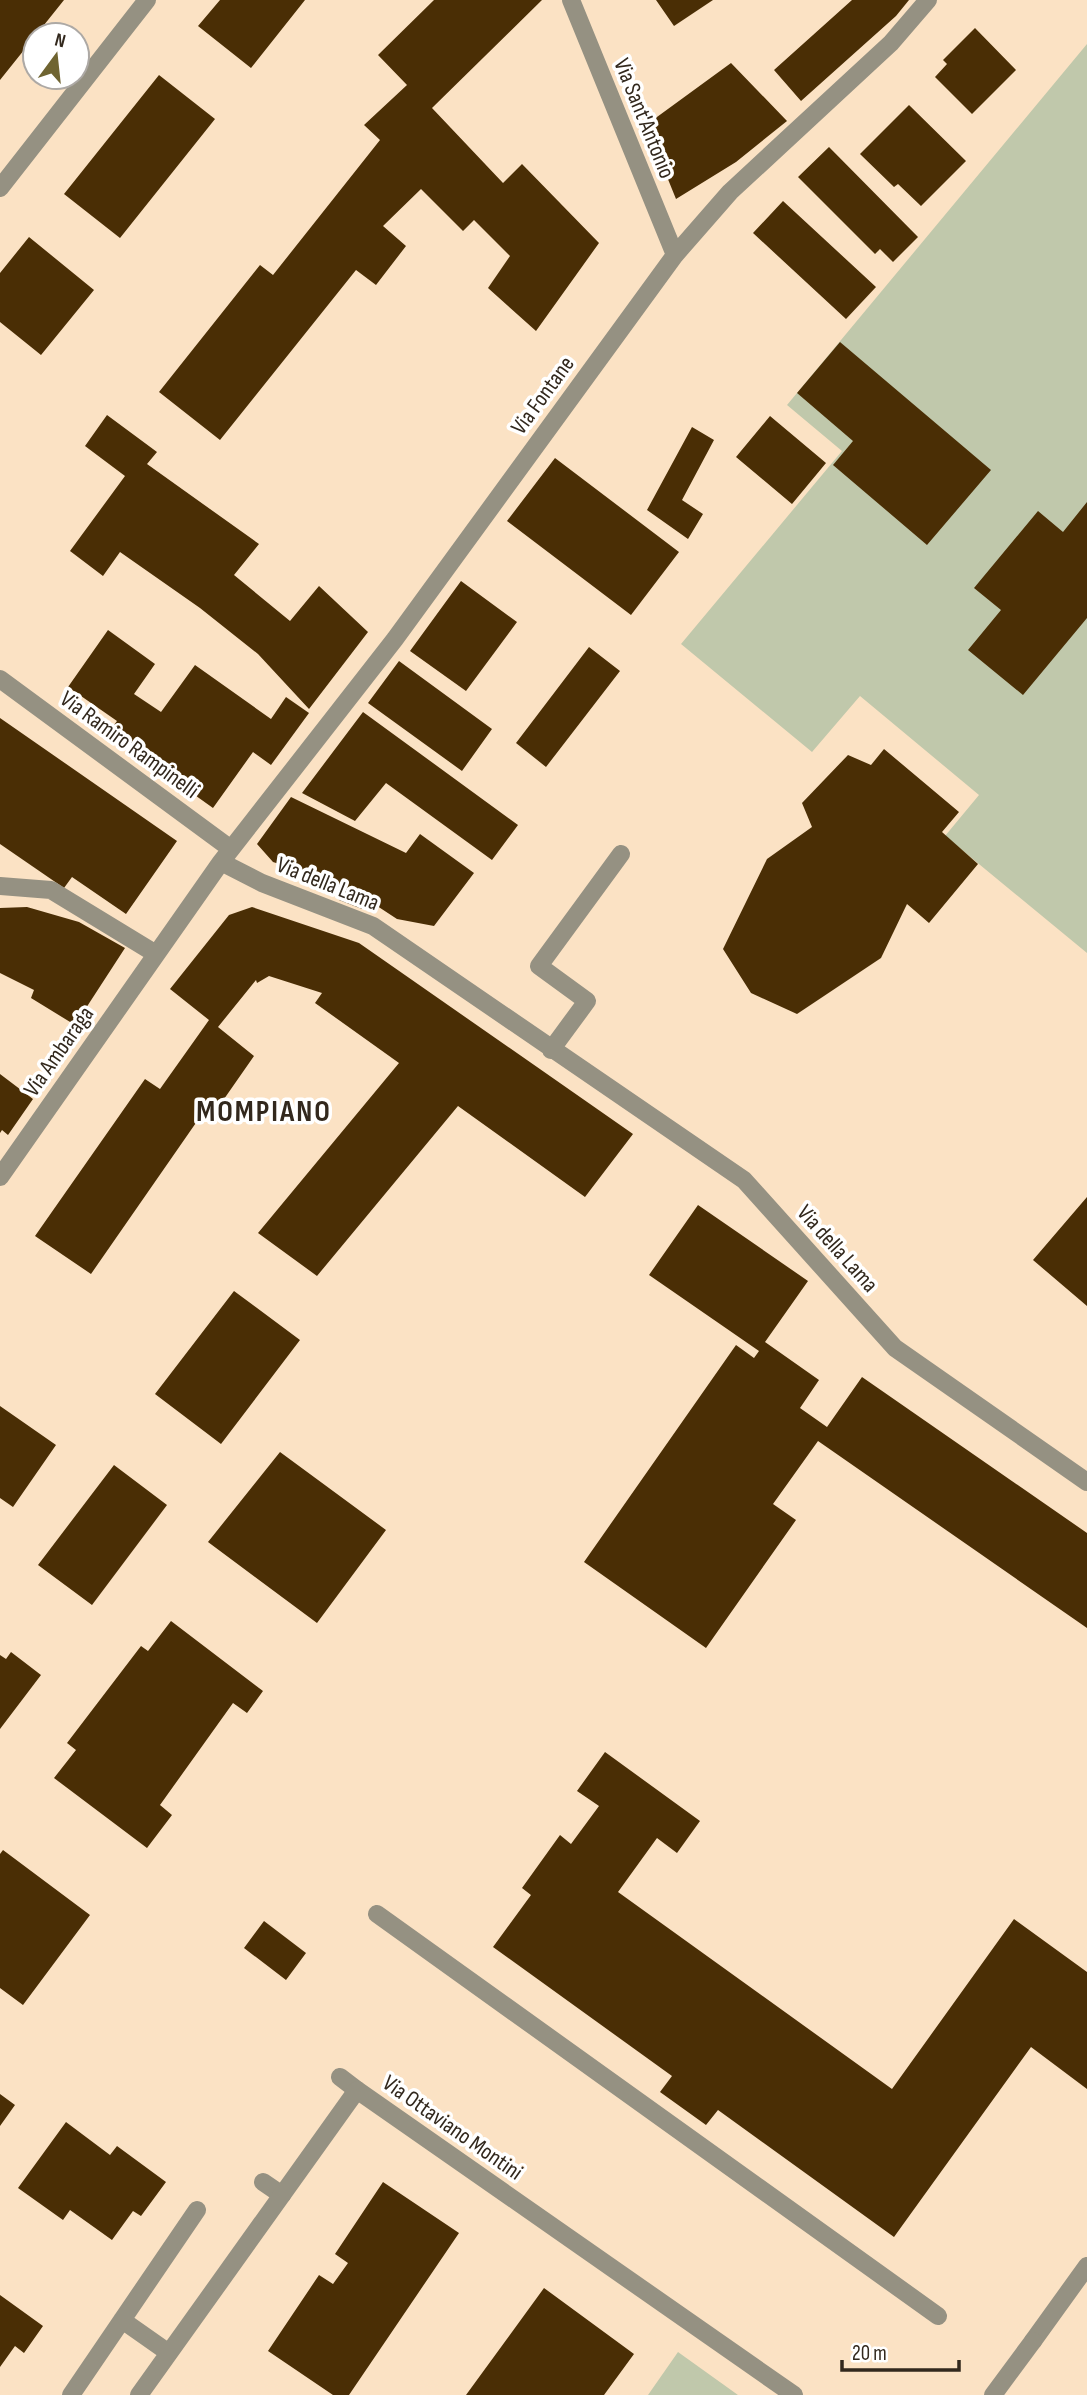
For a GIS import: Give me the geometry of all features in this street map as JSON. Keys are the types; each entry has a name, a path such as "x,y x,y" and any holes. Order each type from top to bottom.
{"street":[{"path":"0,188 147,0"},
{"name":"Via Sant'Antonio","path":"571,0 675,255"},
{"name":"Via Fontane","path":"156,954 226,856 395,639 675,255 730,192 891,43 928,0"},
{"name":"Via Ramiro Rampinelli","path":"0,679 226,856"},
{"path":"551,1049 587,1001 539,966 621,854"},
{"name":"Via della Lama","path":"226,856 262,883 373,926 744,1180 895,1348 1087,1482"},
{"path":"0,886 51,890 156,954"},
{"name":"Via Ambaraga","path":"0,1177 156,954"},
{"path":"377,1914 938,2316"},
{"path":"340,2077 357,2090"},
{"name":"Via Ottaviano Montini","path":"139,2395 357,2090 794,2395"},
{"path":"263,2182 282,2195"},
{"path":"71,2395 197,2210"},
{"path":"993,2395 1087,2266"},
{"path":"122,2320 169,2353"}],"green space":[{"path":"1087,44 1087,953 945,836 979,795 860,696 812,752 681,644 842,451 787,405"},
{"path":"678,2352 738,2395 648,2395"}],"building":[{"path":"0,0 64,0 47,21 21,21 21,54 0,80"},
{"path":"220,0 305,0 251,68 198,26"},
{"path":"434,0 542,0 432,108 503,183 522,164 599,243 536,331 488,288 510,256 474,220 463,231 421,189 383,226 406,246 376,285 356,270 220,440 159,392 260,265 273,275 380,140 364,125 407,85 378,55"},
{"path":"656,0 713,0 674,26"},
{"path":"852,0 909,0 896,16 801,101 774,70"},
{"path":"975,28 1016,70 972,114 935,77 947,64 943,60"},
{"path":"731,63 787,121 736,162 676,199 646,125"},
{"path":"159,75 215,119 120,238 64,194"},
{"path":"909,105 966,161 921,206 898,184 894,187 860,154"},
{"path":"829,147 918,237 893,262 880,249 875,254 798,177"},
{"path":"783,201 876,287 846,319 753,233"},
{"path":"29,237 94,290 41,355 0,322 0,273"},
{"path":"840,342 991,470 927,545 833,465 853,441 797,393"},
{"path":"107,415 157,452 147,464 259,544 234,575 290,621 319,586 368,632 309,709 258,654 200,608 120,552 103,576 70,551 125,476 85,446"},
{"path":"770,416 826,463 792,504 736,457"},
{"path":"692,427 714,440 682,500 703,514 688,539 647,510"},
{"path":"555,458 679,552 631,615 507,521"},
{"path":"1087,502 1087,618 1023,695 968,650 1001,610 974,588 1038,511 1063,532"},
{"path":"461,581 517,622 466,691 410,651"},
{"path":"108,630 155,664 134,694 161,712 195,665 271,719 286,697 309,713 271,765 253,752 213,808 108,733 117,721 68,687"},
{"path":"589,647 620,671 546,767 516,743"},
{"path":"399,661 492,729 462,771 368,703"},
{"path":"363,712 518,825 492,860 386,783 355,821 302,793"},
{"path":"0,718 177,841 126,914 72,877 64,888 0,844"},
{"path":"884,749 959,812 942,832 978,864 929,923 907,904 881,958 797,1014 751,993 723,949 767,859 812,827 802,803 848,755 871,765"},
{"path":"291,797 406,853 420,834 474,873 434,926 397,919 368,900 362,909 339,900 336,882 273,862 257,844"},
{"path":"27,907 79,922 125,948 75,1025 31,998 34,990 0,973 0,908"},
{"path":"252,907 359,943 633,1134 585,1197 458,1106 317,1276 258,1233 399,1063 315,1003 322,993 269,976 257,983 256,980 218,1027 254,1056 208,1122 200,1117 91,1274 35,1236 145,1079 160,1089 209,1020 170,989 229,915"},
{"path":"0,1074 33,1099 8,1135 2,1130 0,1133"},
{"path":"1087,1197 1087,1306 1033,1260"},
{"path":"698,1205 808,1281 765,1342 819,1380 800,1408 827,1427 862,1377 1087,1533 1087,1628 818,1441 773,1504 796,1520 706,1648 584,1562 736,1345 754,1358 759,1351 649,1275"},
{"path":"234,1291 300,1340 221,1444 155,1394"},
{"path":"0,1406 56,1445 13,1507 0,1498"},
{"path":"280,1452 386,1530 317,1623 208,1542"},
{"path":"114,1465 167,1505 92,1605 38,1565"},
{"path":"171,1621 263,1691 247,1713 233,1703 160,1805 172,1815 147,1848 54,1778 76,1750 67,1743 141,1646 148,1651"},
{"path":"11,1652 41,1675 0,1729 0,1655 6,1659"},
{"path":"605,1752 700,1821 677,1853 657,1838 618,1892 892,2089 1014,1919 1087,1972 1087,2089 1031,2047 894,2237 718,2110 706,2125 660,2092 672,2076 493,1947 531,1895 522,1888 560,1835 571,1844 599,1806 577,1791"},
{"path":"3,1850 90,1915 23,2005 0,1988 0,1854"},
{"path":"264,1921 306,1953 286,1980 244,1948"},
{"path":"0,2094 15,2105 0,2126"},
{"path":"66,2122 110,2155 117,2146 166,2182 141,2216 133,2211 112,2240 70,2210 63,2220 18,2188"},
{"path":"383,2182 459,2233 349,2395 333,2395 268,2351 319,2275 333,2284 348,2263 335,2254"},
{"path":"544,2288 634,2354 604,2395 466,2395"},
{"path":"0,2295 43,2326 24,2353 15,2346 0,2367"}],"district":[{"name":"MOMPIANO","path":"264,1111"}]}
